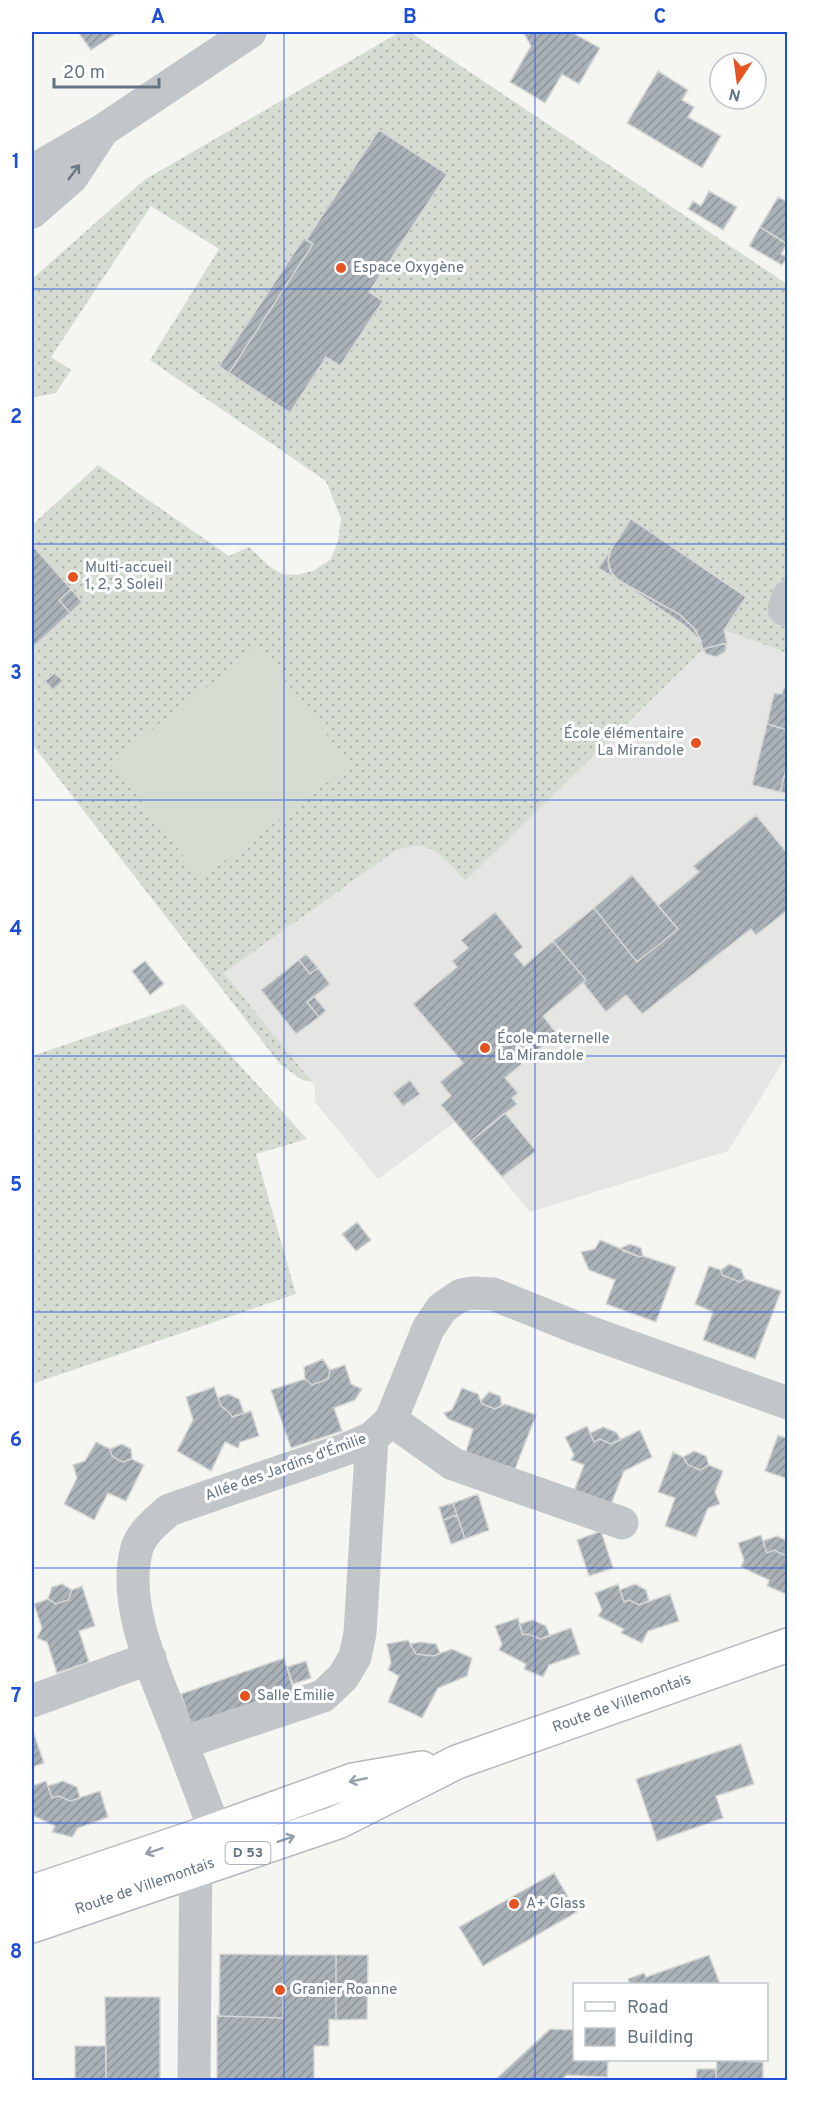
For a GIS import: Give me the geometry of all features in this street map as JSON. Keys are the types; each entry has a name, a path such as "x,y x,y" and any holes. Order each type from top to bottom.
{"main road":[{"name":"Route de Villemontais","path":"32,1926 338,1821 457,1762 788,1645"},
{"name":"Route de Villemontais","path":"32,1892 353,1780 457,1762"}],"street":[{"path":"32,171 103,130 250,32"},
{"path":"32,212 72,177 103,130"},
{"path":"182,1743 324,1696 343,1677 355,1657 360,1633 381,1429 428,1329 442,1308 461,1295 493,1294 788,1403"},
{"path":"381,1429 453,1464 622,1523"},
{"name":"Allée des Jardins d'Émilie","path":"212,1865 182,1743 150,1658 135,1604 133,1578 138,1546 151,1526 169,1510 346,1449 381,1429"},
{"path":"32,1701 150,1658"},
{"path":"194,2080 212,1865"}],"shaded area":[{"path":"400,32 410,32 787,284 787,653 724,630 746,596 631,519 598,568 673,617 698,640 703,649 465,881 435,851 417,846 395,851 224,973 312,1082 302,1080 280,1064 32,744 32,525 98,465 229,556 249,547 269,566 282,574 296,575 313,571 331,559 338,541 341,519 326,481 150,360 219,249 151,206 51,357 71,370 56,393 32,398 32,279 144,180"},
{"path":"631,519 746,597 724,630 787,653 787,1055 728,1151 530,1212 455,1122 378,1179 315,1102 315,1086 224,973 395,851 407,846 428,847 443,855 465,881 598,568"},
{"path":"259,647 350,765 201,879 111,761"},
{"path":"184,1004 307,1139 256,1154 296,1294 32,1384 32,1056"}],"building":[{"path":"78,32 118,32 91,50"},
{"path":"523,32 571,32 600,48 579,84 562,74 545,103 510,82 531,46"},
{"path":"658,71 688,90 682,100 694,107 688,117 721,136 702,168 627,123"},
{"name":"Espace Oxygène","path":"379,130 447,174 369,292 383,301 340,366 326,357 290,413 229,373 313,244 306,240"},
{"path":"709,191 737,207 723,230 688,209 693,201 701,206"},
{"path":"778,197 788,202 787,244 760,227"},
{"path":"760,227 787,244 781,254 787,257 782,265 749,246"},
{"path":"304,238 313,244 229,373 219,366"},
{"path":"631,519 746,597 724,630 727,643 703,649 696,630 679,614 613,576 608,562 610,551"},
{"path":"32,545 71,589 59,600 70,613 32,648"},
{"path":"611,549 608,562 610,571 618,580 598,568"},
{"path":"618,580 679,614 693,627 702,642 684,625"},
{"path":"71,589 82,602 70,613 59,600"},
{"path":"727,643 725,652 716,657 706,654 703,649"},
{"path":"55,673 63,681 53,690 45,681"},
{"path":"784,687 788,688 788,730 767,724 774,693 782,694"},
{"path":"767,724 788,730 788,762 780,792 752,785"},
{"path":"788,762 788,793 780,792"},
{"path":"756,815 788,854 788,910 756,935 751,929 642,1014 626,995 606,1012 583,983 586,980 553,941 594,908 637,962 678,929 658,906 699,872 693,866"},
{"path":"632,875 678,929 637,962 594,908"},
{"path":"495,912 523,947 514,954 524,966 553,941 586,980 543,1016 557,1034 505,1078 518,1093 512,1098 517,1104 471,1141 441,1105 451,1096 440,1082 463,1063 413,1004 457,967 452,961 468,948 461,940"},
{"path":"306,954 318,968 310,974 299,960"},
{"path":"299,960 310,974 318,968 330,984 307,1002 319,1017 296,1034 261,990"},
{"path":"145,961 164,984 150,995 132,971"},
{"path":"314,996 326,1011 319,1017 307,1002"},
{"path":"410,1080 420,1094 403,1106 393,1093"},
{"path":"505,1113 536,1151 502,1177 471,1141"},
{"path":"357,1222 371,1240 356,1251 342,1234"},
{"path":"600,1240 640,1257 676,1267 656,1322 606,1304 615,1280 589,1270 581,1252 595,1249"},
{"path":"630,1244 641,1248 643,1256 623,1251 621,1248"},
{"path":"729,1264 741,1269 745,1279 740,1282 722,1275 721,1270"},
{"path":"709,1266 721,1270 722,1275 740,1282 745,1279 781,1291 755,1359 703,1340 713,1312 695,1304"},
{"path":"323,1359 330,1370 328,1379 312,1385 305,1379 304,1367"},
{"path":"345,1365 351,1384 362,1389 355,1400 334,1408 342,1431 291,1448 271,1390 305,1379 312,1385 328,1379 330,1370"},
{"path":"214,1387 221,1406 232,1417 251,1411 259,1436 240,1442 238,1448 225,1442 211,1471 177,1451 193,1420 186,1397"},
{"path":"462,1388 478,1394 482,1404 495,1409 505,1404 536,1415 515,1469 466,1452 473,1429 448,1419 444,1413 452,1410"},
{"path":"489,1392 500,1396 502,1406 495,1409 482,1404 481,1401"},
{"path":"228,1394 239,1399 244,1413 232,1417 221,1406 218,1398"},
{"path":"587,1426 594,1442 600,1439 611,1444 640,1430 652,1457 624,1471 611,1504 574,1491 584,1465 571,1460 574,1455 565,1437"},
{"path":"603,1427 616,1432 621,1440 611,1444 600,1439 594,1442 590,1433"},
{"path":"778,1435 788,1439 788,1479 765,1471"},
{"path":"96,1442 110,1449 112,1456 122,1462 132,1459 144,1465 126,1501 108,1493 94,1520 64,1504 77,1478 73,1465 85,1461"},
{"path":"122,1444 131,1449 132,1459 122,1462 112,1456 110,1449"},
{"path":"694,1451 706,1456 709,1465 700,1470 688,1465 683,1457"},
{"path":"673,1452 683,1457 688,1465 700,1470 709,1465 723,1471 715,1492 720,1504 708,1508 696,1537 665,1526 675,1498 658,1492"},
{"path":"478,1494 489,1530 465,1539 453,1503"},
{"path":"453,1503 457,1515 443,1520 439,1507"},
{"path":"457,1515 465,1539 451,1544 443,1520"},
{"path":"601,1531 613,1568 589,1576 577,1540"},
{"path":"761,1535 767,1553 774,1550 784,1555 788,1554 786,1594 767,1586 769,1580 741,1567 744,1560 738,1543"},
{"path":"777,1536 788,1541 788,1554 784,1555 774,1550 767,1553 763,1541"},
{"path":"62,1584 72,1590 68,1600 56,1604 48,1599 52,1587"},
{"path":"618,1584 624,1602 629,1600 639,1605 670,1594 679,1621 648,1631 642,1643 621,1633 624,1629 598,1616 602,1610 595,1593"},
{"path":"635,1584 646,1590 649,1601 639,1605 629,1600 624,1602 620,1590"},
{"path":"82,1586 95,1626 79,1631 89,1662 57,1673 47,1642 37,1638 42,1628 34,1604 48,1599 56,1604 68,1600 72,1590"},
{"path":"518,1618 523,1635 528,1634 540,1639 571,1628 580,1654 549,1665 543,1677 524,1669 526,1664 499,1650 502,1644 495,1626"},
{"path":"533,1620 546,1626 550,1636 540,1639 528,1634 523,1635 519,1624"},
{"path":"408,1640 416,1654 433,1656 452,1649 472,1658 467,1676 438,1688 422,1718 388,1702 399,1676 388,1670 391,1663 387,1644"},
{"path":"420,1642 436,1644 440,1653 433,1656 416,1654 410,1644"},
{"path":"284,1658 294,1691 192,1727 181,1694"},
{"path":"306,1661 311,1678 293,1684 287,1667"},
{"path":"32,1728 44,1763 32,1767"},
{"path":"741,1744 754,1784 716,1796 723,1818 657,1841 636,1779"},
{"path":"46,1781 52,1798 59,1796 70,1801 100,1791 108,1817 78,1828 72,1837 52,1832 55,1826 32,1815 32,1786"},
{"path":"63,1781 77,1787 80,1798 70,1801 59,1796 52,1798 48,1786"},
{"path":"554,1873 577,1912 483,1966 459,1927"},
{"path":"220,1954 284,1955 283,2018 219,2016"},
{"path":"284,1955 336,1955 336,2020 329,2019 329,2046 314,2046 314,2080 217,2080 217,2016 283,2018"},
{"path":"336,1955 368,1955 367,2019 336,2020"},
{"path":"709,1955 720,1983 630,1983 628,1979 644,1973 646,1977"},
{"path":"105,1997 160,1997 160,2080 106,2080"},
{"path":"550,2029 573,2030 573,2061 608,2061 607,2077 567,2075 561,2080 495,2080"},
{"path":"75,2046 106,2046 106,2080 75,2080"},
{"path":"717,2061 763,2062 763,2080 716,2080"},
{"path":"697,2069 716,2069 716,2080 696,2080"}],"place":[{"name":"Espace Oxygène","path":"341,268"},
{"name":"Multi-accueil 1, 2, 3 Soleil","path":"73,577"},
{"name":"École élémentaire La Mirandole","path":"696,743"},
{"name":"École maternelle La Mirandole","path":"485,1048"},
{"name":"Salle Emilie","path":"245,1696"},
{"name":"A+ Glass","path":"514,1904"},
{"name":"Granier Roanne","path":"280,1990"}]}
